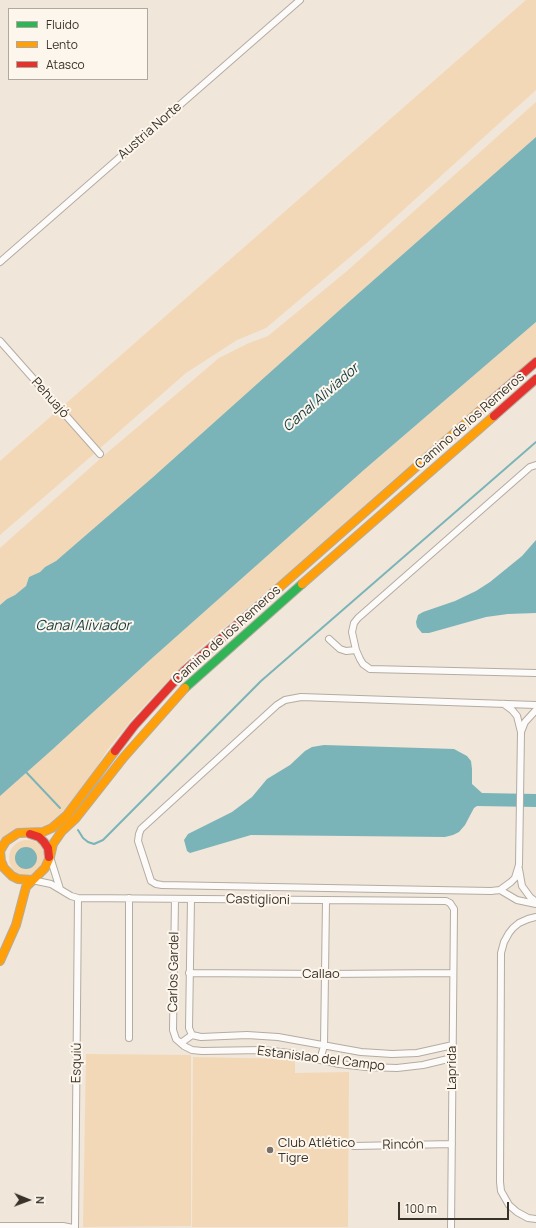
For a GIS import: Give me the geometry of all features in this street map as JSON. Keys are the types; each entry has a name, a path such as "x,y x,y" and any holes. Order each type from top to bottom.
{"main road":[{"name":"Camino de los Remeros","path":"0,851 6,841 12,836 18,833 43,832 52,828 67,815 134,726 184,671 536,362"},
{"name":"Camino de los Remeros","path":"0,961 16,925 26,887 45,868 50,857 53,844 62,831 90,802 142,734 191,681 536,379"},
{"path":"26,833 39,837 44,842 48,848 50,857"},
{"path":"0,851 1,861 8,873 18,879 32,880"}],"street":[{"name":"Austria Norte","path":"0,262 300,0"},
{"name":"Pehuajó","path":"0,342 100,454"},
{"path":"536,464 530,467 358,618 354,623 352,632 356,650 363,664 366,667 376,670 536,673"},
{"path":"329,639 340,649 346,651 356,650"},
{"path":"519,865 515,878 500,890 483,891 156,884 151,881 138,841 138,834 141,829 272,710 285,700 301,697 536,705"},
{"path":"504,704 517,716 521,732 519,865 522,886 536,903"},
{"path":"521,732 525,722 536,710"},
{"path":"50,857 60,889"},
{"name":"Castiglioni","path":"32,880 51,884 71,896 78,898 446,901 450,903 454,909"},
{"path":"500,890 517,900 536,903"},
{"name":"Esquiú","path":"74,1228 78,898"},
{"path":"129,898 129,1038"},
{"name":"Carlos Gardel","path":"175,899 172,1030 176,1039 180,1043"},
{"name":"Carlos Gardel","path":"191,899 188,1028 192,1035"},
{"path":"320,1060 324,1046 326,900"},
{"name":"Laprida","path":"451,1228 454,909"},
{"path":"536,917 528,918 519,922 504,942 501,953 500,1182 501,1191 509,1204 517,1212 528,1218 536,1219"},
{"name":"Callao","path":"189,972 325,974 453,973"},
{"path":"180,1043 192,1035"},
{"name":"Estanislao del Campo","path":"192,1035 201,1037 278,1037 360,1052 392,1054 417,1053 453,1046"},
{"name":"Estanislao del Campo","path":"180,1043 192,1050 263,1050 289,1053 339,1064 366,1067 397,1068 423,1065 452,1058"},
{"name":"Rincón","path":"354,1146 452,1144"},
{"path":"0,1226 63,1226 74,1228"}],"shaded area":[{"path":"526,0 536,0 536,90 369,241 266,328 237,340 186,373 99,449 63,406"},
{"path":"536,102 536,137 152,478 56,561 45,567 40,572 29,577 26,586 0,605 0,548 101,458 219,358 249,343 268,336 347,271"},
{"path":"536,322 536,357 391,482 291,571 192,655 133,718 108,749 82,791 59,819 50,826 40,830 27,828 17,829 8,835 0,844 0,796 3,792 53,749 150,660 365,469"},
{"path":"57,411 95,453 0,535 0,461"},
{"path":"27,840 40,845 45,858 40,871 27,876 14,871 9,858 14,845"},
{"path":"86,1054 191,1055 191,1226 83,1227"},
{"name":"Club Atlético Tigre","path":"193,1057 295,1059 295,1073 349,1072 348,1227 192,1227"}],"water":[{"name":"Canal Aliviador","path":"536,137 536,322 365,469 150,660 0,796 0,605 26,586 29,577 40,572 45,567 56,561 152,478"},
{"path":"536,540 536,613 508,614 486,617 429,633 422,633 417,627 416,622 418,615 455,601 476,591 490,582 522,556"},
{"path":"324,745 454,749 467,756 471,761 472,784 482,793 536,794 536,807 477,806 474,808 465,825 459,832 445,837 251,835 190,853 187,851 184,840 188,834 232,812 252,797 267,779 290,765 305,751 312,747"},
{"path":"26,847 34,850 37,858 34,866 26,869 18,866 15,858 18,850"}],"waterway":[{"path":"78,830 83,838 88,842 94,844 103,840 261,681 536,442"},
{"path":"26,772 60,808"}],"traffic: fast":[{"path":"185,688 302,584"}],"traffic: slow":[{"path":"273,593 483,408"},
{"path":"302,584 494,416"},
{"path":"0,961 16,925 26,887 45,868 50,857 53,844 62,831 76,818 124,757 185,688"},
{"path":"32,880 18,879 12,876 4,868 1,861 0,851 6,841 18,833 43,832 52,828 67,815 115,751"}],"traffic: jam":[{"path":"483,408 536,362"},
{"path":"494,416 536,379"},
{"path":"115,751 134,726 184,671 273,593"},
{"path":"30,834 39,837 44,842 48,848 49,857"}],"place":[{"name":"Club Atlético Tigre","path":"270,1150"}]}
